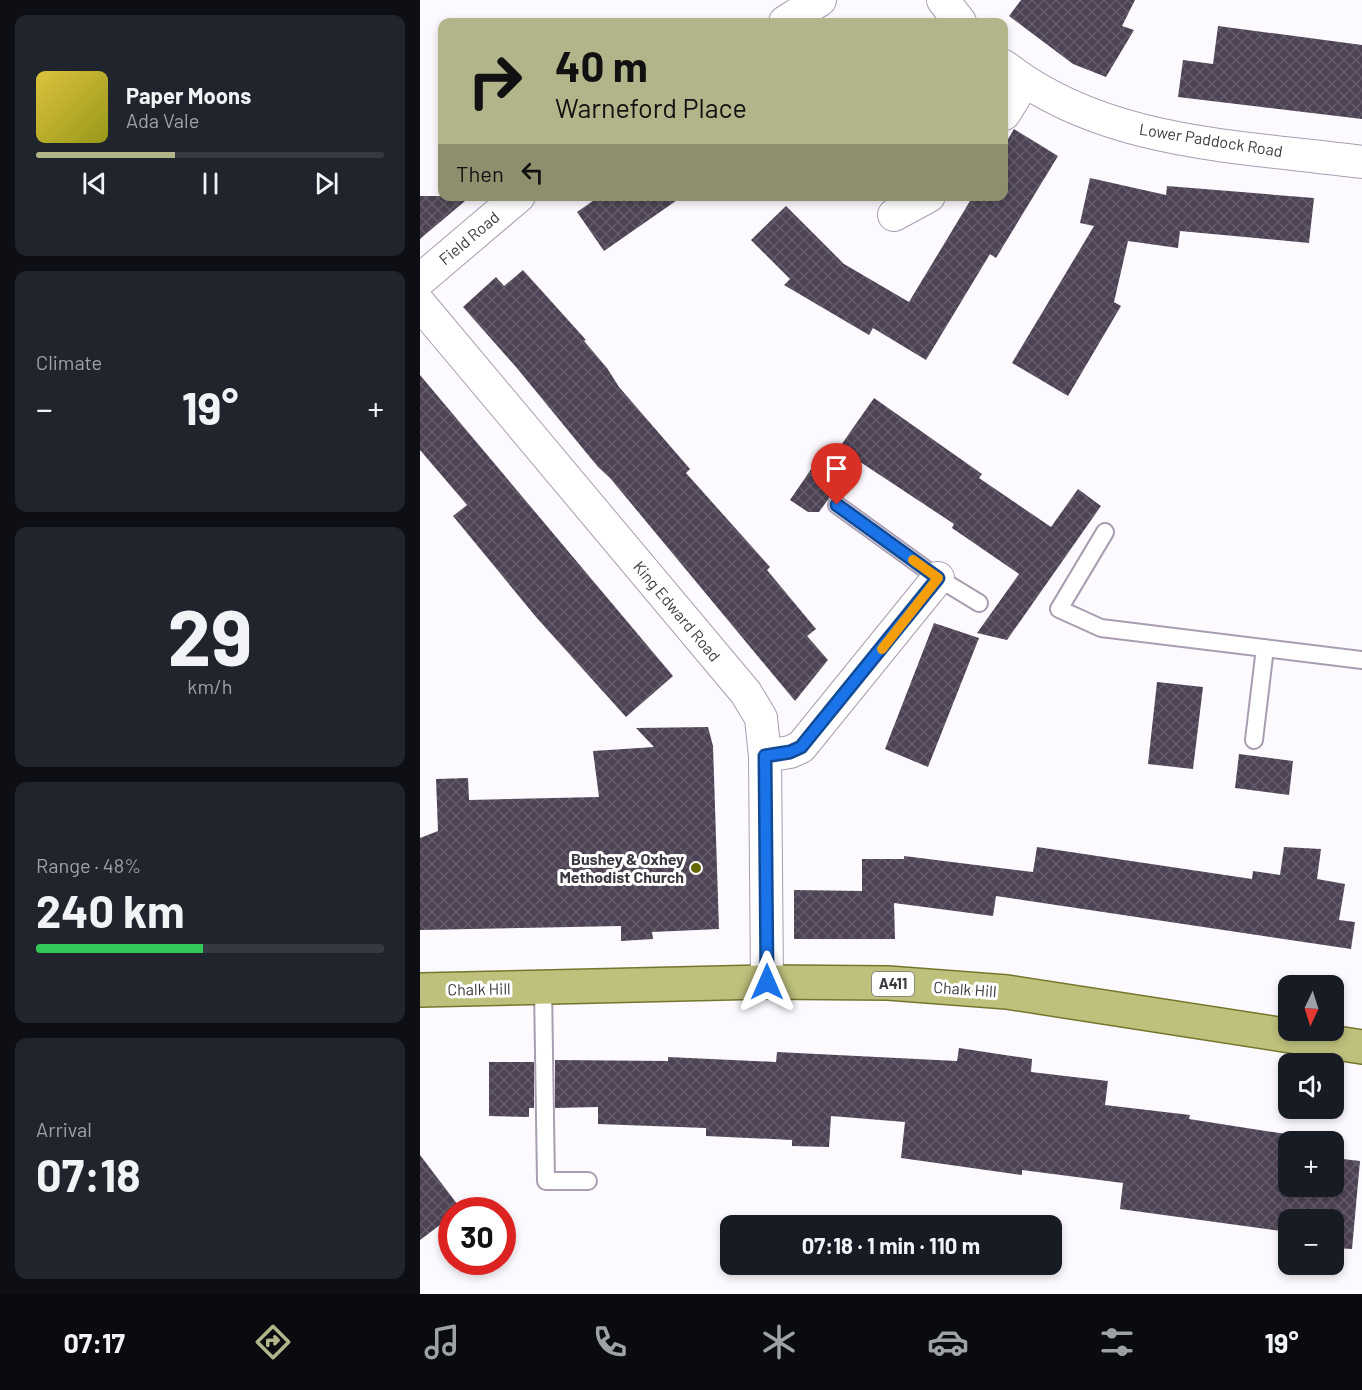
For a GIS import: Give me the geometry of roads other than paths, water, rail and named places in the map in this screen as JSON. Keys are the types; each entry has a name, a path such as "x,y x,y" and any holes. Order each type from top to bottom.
{"main road":[{"name":"Chalk Hill","path":"420,990 767,982 888,983 1007,992 1362,1047"}],"street":[{"path":"791,18 820,0"},
{"path":"943,0 957,18"},
{"path":"1008,98 1014,74"},
{"name":"Lower Paddock Road","path":"1014,74 1066,104 1109,122 1151,133 1362,162"},
{"name":"Field Road","path":"420,280 513,201"},
{"path":"894,215 920,201"},
{"name":"King Edward Road","path":"420,304 746,693 761,717 765,756 767,982"},
{"path":"765,756 790,752 801,747 938,578"}],"lane":[{"path":"837,505 938,578 979,603"},
{"path":"1105,532 1059,609 1101,628 1362,660"},
{"path":"1254,740 1265,648"},
{"path":"543,988 546,1181 588,1181"}],"place":[{"name":"Bushey & Oxhey Methodist Church","path":"696,868"}]}
